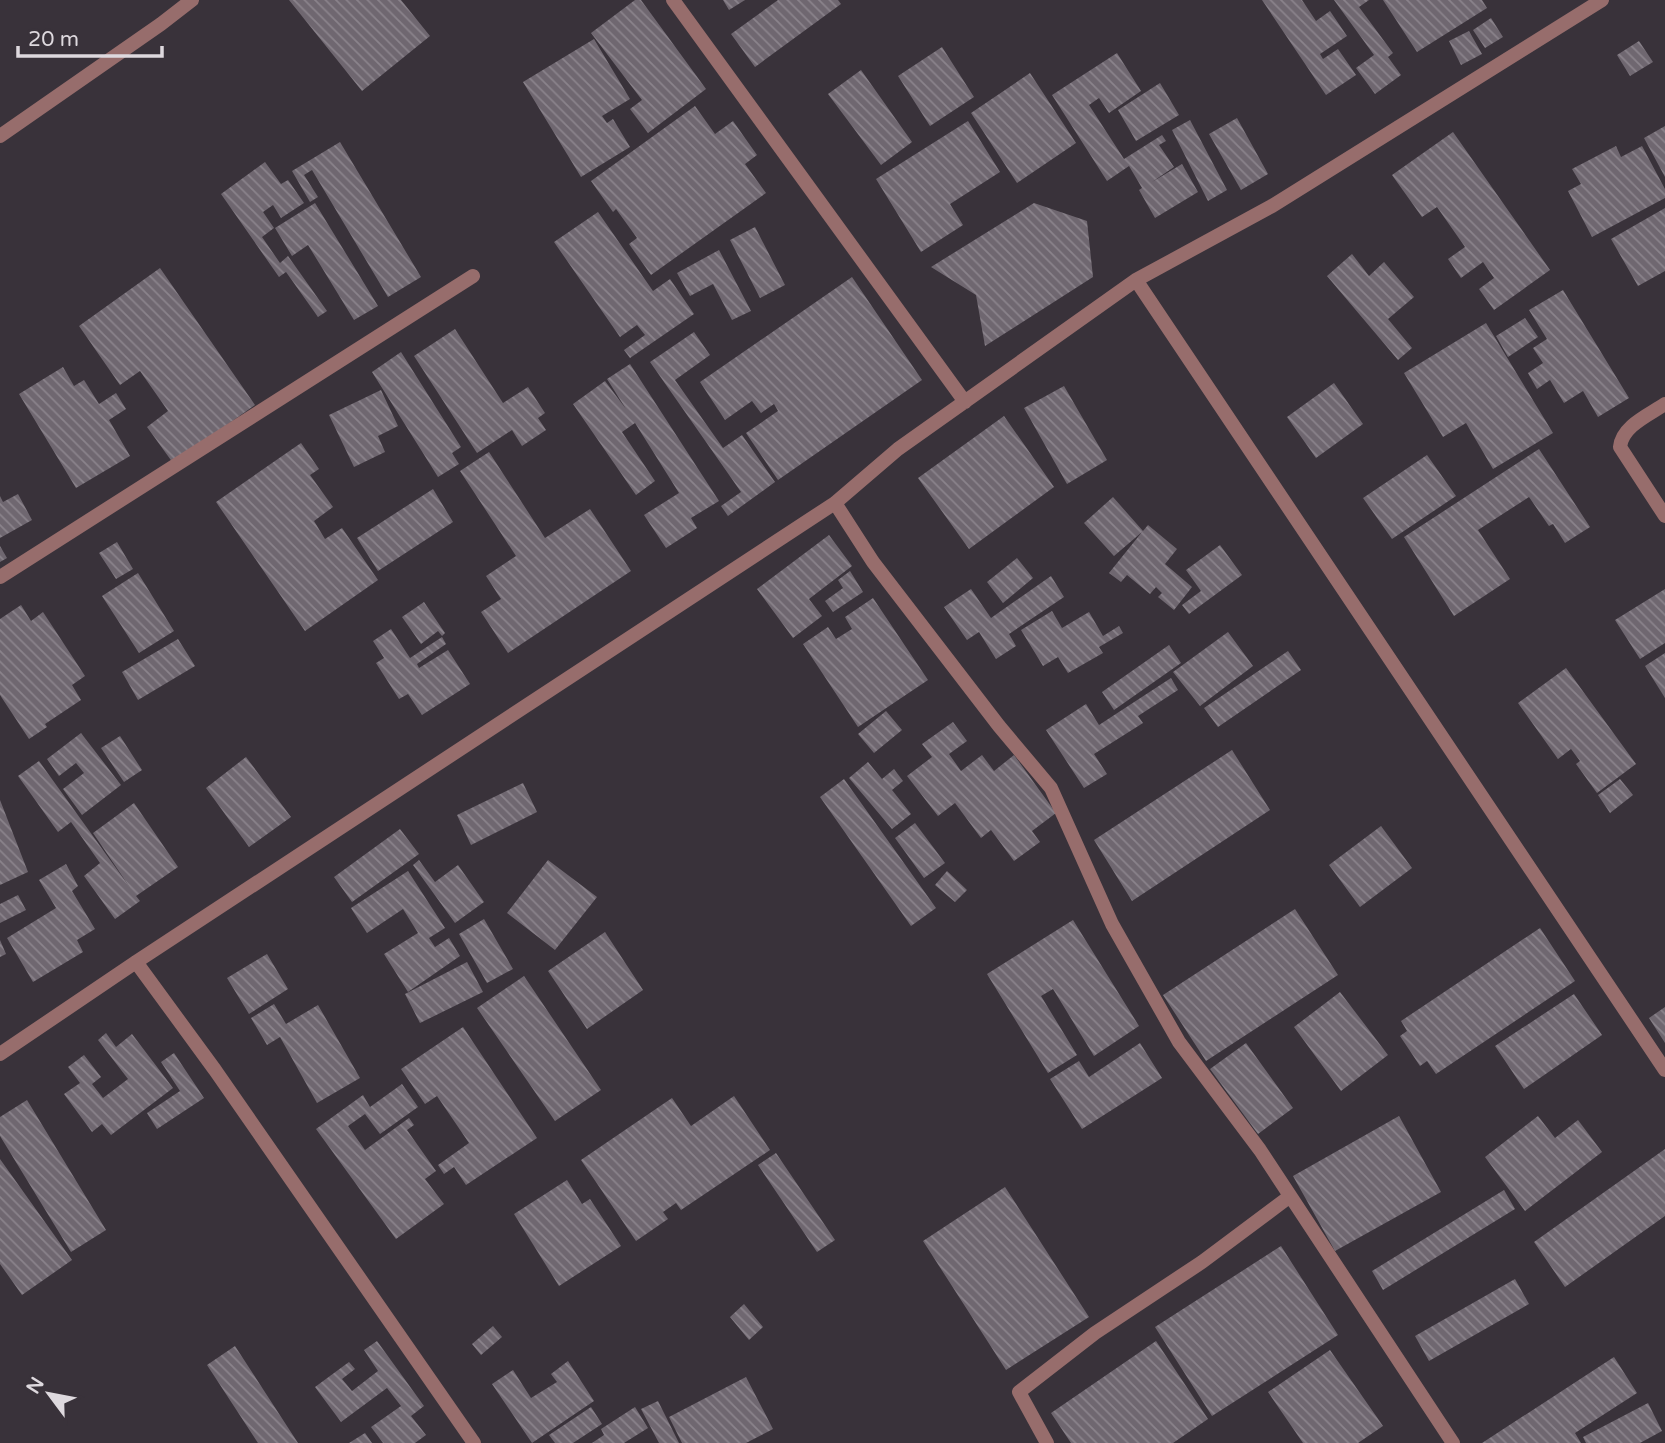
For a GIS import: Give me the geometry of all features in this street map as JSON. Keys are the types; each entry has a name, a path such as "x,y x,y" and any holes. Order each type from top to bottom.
{"street":[{"path":"0,136 162,24 192,0"},
{"path":"673,0 965,402"},
{"path":"0,1054 835,503 898,449 1136,280 1272,206 1602,0"},
{"path":"0,577 473,276"},
{"path":"1136,280 1665,1070"},
{"path":"1665,404 1629,428 1620,438 1620,447 1665,516"},
{"path":"835,503 873,562 1051,789 1112,924 1179,1042 1259,1150 1453,1443"},
{"path":"136,962 215,1070 474,1443"},
{"path":"1046,1443 1019,1392 1095,1333 1202,1262 1289,1197"}],"building":[{"path":"289,0 401,0 430,36 362,91"},
{"path":"635,0 641,0 706,89 648,133 630,109 642,100 591,33"},
{"path":"723,0 745,0 729,10"},
{"path":"778,0 838,0 841,4 755,67 731,34"},
{"path":"1262,0 1302,0 1316,21 1330,11 1347,36 1320,54 1323,59 1338,49 1356,75 1326,95"},
{"path":"1334,0 1369,0 1359,7 1393,53 1388,57 1401,75 1375,94 1356,68 1374,55"},
{"path":"1383,0 1482,0 1487,8 1417,52"},
{"path":"1491,18 1503,37 1485,48 1473,30"},
{"path":"1469,31 1482,54 1461,65 1449,41"},
{"path":"594,39 630,99 602,116 607,123 613,119 630,147 581,177 523,82"},
{"path":"1639,41 1653,62 1630,76 1617,55"},
{"path":"942,47 974,97 930,126 898,76"},
{"path":"1117,53 1141,91 1109,113 1099,98 1089,105 1124,159 1162,135 1166,141 1159,145 1174,167 1152,182 1182,164 1198,192 1155,218 1129,166 1107,181 1052,95"},
{"path":"861,70 912,142 881,165 828,94"},
{"path":"1030,73 1076,143 1017,183 971,113"},
{"path":"1160,83 1179,115 1136,141 1118,110"},
{"path":"695,106 715,134 733,121 757,155 745,164 766,193 651,275 629,244 637,238 616,209 613,212 591,181"},
{"path":"1237,118 1268,174 1241,190 1209,134"},
{"path":"1190,120 1227,190 1208,201 1172,130"},
{"path":"968,121 1000,172 950,204 963,225 921,252 876,179"},
{"path":"1665,126 1665,177 1644,138"},
{"path":"1453,132 1550,270 1494,310 1479,289 1494,278 1483,262 1461,278 1448,259 1465,247 1437,207 1422,217 1392,175"},
{"path":"340,142 421,277 388,297 312,170 304,175 318,197 310,202 292,171"},
{"path":"1616,146 1621,157 1642,146 1665,189 1665,198 1592,237 1568,191 1581,184 1572,169"},
{"path":"265,162 281,184 288,180 304,203 281,218 273,205 263,212 274,228 262,237 280,263 288,256 327,311 318,317 286,272 279,277 221,194"},
{"path":"315,203 378,306 354,320 308,245 292,256 275,228"},
{"path":"1034,203 1087,221 1093,277 985,346 976,295 931,267"},
{"path":"1665,208 1665,271 1638,286 1611,239"},
{"path":"598,212 653,291 670,279 694,314 630,358 624,350 645,335 637,325 620,337 554,242"},
{"path":"755,227 785,285 760,298 730,240"},
{"path":"719,250 751,311 732,320 713,284 690,296 677,273"},
{"path":"1352,254 1369,276 1384,262 1414,297 1388,319 1412,348 1398,360 1327,276"},
{"path":"160,268 255,405 173,463 147,427 168,411 140,371 120,385 79,326"},
{"path":"852,277 922,380 778,480 746,433 778,411 774,404 761,413 752,401 725,420 700,382"},
{"path":"1563,290 1629,398 1598,417 1583,391 1564,403 1550,380 1537,389 1528,373 1543,363 1533,348 1547,339 1529,310"},
{"path":"1525,318 1538,337 1508,357 1496,336"},
{"path":"1486,323 1553,433 1493,469 1466,423 1443,437 1404,373"},
{"path":"455,329 503,403 528,387 545,413 538,418 546,430 522,446 512,430 477,453 414,356"},
{"path":"694,332 710,355 675,380 723,448 742,435 775,482 728,516 721,506 741,492 650,362"},
{"path":"401,352 461,447 452,453 459,464 438,477 372,372"},
{"path":"630,364 719,501 691,518 697,528 666,548 644,515 679,493 635,423 622,432 655,481 636,495 573,404 605,381 626,409 607,379"},
{"path":"63,367 74,386 84,380 99,404 116,393 126,409 109,420 130,456 76,488 19,394"},
{"path":"1334,383 1363,424 1316,458 1287,417"},
{"path":"1064,386 1107,460 1067,484 1024,408"},
{"path":"381,390 398,426 378,436 385,452 354,467 329,415"},
{"path":"1004,416 1054,487 969,549 918,478"},
{"path":"301,443 319,469 310,475 333,507 314,521 325,539 342,528 378,580 305,631 216,502"},
{"path":"1539,449 1590,527 1565,543 1553,524 1549,526 1529,497 1478,530 1510,579 1454,616 1404,537"},
{"path":"489,452 545,538 590,509 631,571 508,653 481,612 501,599 486,576 516,556 460,471"},
{"path":"1427,455 1456,496 1392,539 1363,498"},
{"path":"433,489 453,522 378,571 357,538"},
{"path":"18,494 32,520 0,538 0,496 3,502"},
{"path":"1113,497 1143,531 1148,525 1177,549 1165,564 1192,587 1174,610 1158,597 1162,593 1156,587 1150,594 1127,575 1121,582 1109,573 1142,532 1114,556 1084,523"},
{"path":"829,535 852,566 809,599 822,616 793,638 757,589"},
{"path":"117,542 133,569 116,579 99,553"},
{"path":"1220,545 1242,575 1189,614 1182,605 1201,591 1186,570"},
{"path":"0,546 7,558 0,562"},
{"path":"1017,558 1033,578 1003,603 987,582"},
{"path":"850,571 863,592 833,612 825,601 843,588 838,580"},
{"path":"138,573 174,631 139,653 102,596"},
{"path":"1051,576 1064,597 1009,634 1016,646 996,659 979,632 967,640 944,607 971,589 991,618"},
{"path":"1665,589 1665,643 1640,659 1615,620"},
{"path":"873,598 928,680 858,727 803,644 828,627 836,639 852,629 845,617"},
{"path":"424,602 445,633 442,636 438,631 421,644 402,617"},
{"path":"21,605 31,621 43,612 85,676 72,685 81,700 45,724 47,727 29,739 0,695 0,619"},
{"path":"1052,611 1062,628 1089,612 1103,636 1119,626 1123,633 1099,647 1103,653 1068,673 1058,657 1043,666 1021,630"},
{"path":"391,629 410,658 442,637 446,644 417,664 419,668 448,650 470,684 422,715 408,694 399,699 376,663 384,658 373,641"},
{"path":"1228,632 1253,666 1200,706 1173,672"},
{"path":"178,639 195,666 138,700 122,672"},
{"path":"1169,645 1181,663 1114,710 1102,692"},
{"path":"1288,651 1301,670 1218,727 1204,708"},
{"path":"1665,653 1665,698 1645,666"},
{"path":"1566,668 1636,764 1597,793 1576,764 1580,761 1571,749 1558,759 1518,703"},
{"path":"1171,678 1178,690 1138,716 1143,723 1094,754 1107,774 1084,788 1046,730 1086,704 1099,725"},
{"path":"886,711 902,730 874,753 858,734"},
{"path":"953,722 967,741 949,754 961,771 982,755 994,771 1014,755 1056,813 1032,831 1040,842 1014,861 991,830 981,838 955,803 938,816 907,776 932,757 922,744"},
{"path":"81,733 121,785 82,815 63,789 84,773 76,763 59,776 47,759"},
{"path":"120,736 142,770 124,782 101,748"},
{"path":"1232,750 1270,810 1132,901 1094,840"},
{"path":"246,757 291,817 249,847 206,788"},
{"path":"39,761 131,889 93,833 134,803 178,867 136,896 140,901 115,919 84,876 100,863 71,822 58,832 18,776"},
{"path":"868,762 882,779 894,769 903,781 892,790 911,814 892,829 849,778"},
{"path":"844,779 936,908 911,926 820,797"},
{"path":"1620,779 1633,795 1610,813 1598,795"},
{"path":"523,783 537,812 471,845 457,815"},
{"path":"0,800 28,872 0,885"},
{"path":"915,823 945,863 924,878 895,838"},
{"path":"1381,826 1412,868 1360,907 1329,865"},
{"path":"400,829 419,854 352,902 334,877"},
{"path":"419,860 435,882 458,865 484,902 455,923 413,865"},
{"path":"548,860 597,897 555,950 507,913"},
{"path":"66,864 78,886 72,891 95,929 77,940 83,952 33,982 7,938 56,908 39,880"},
{"path":"408,871 445,928 429,938 435,947 449,938 460,956 408,992 384,954 418,933 403,909 367,933 351,908"},
{"path":"947,871 967,890 955,902 935,885"},
{"path":"18,895 26,910 0,923 0,904"},
{"path":"1295,909 1338,975 1206,1061 1163,995"},
{"path":"484,919 513,969 487,983 459,934"},
{"path":"1073,920 1139,1026 1094,1056 1053,989 1041,996 1077,1055 1048,1073 987,974"},
{"path":"1540,928 1575,981 1436,1074 1427,1061 1420,1066 1400,1036 1407,1031 1401,1021"},
{"path":"605,932 643,990 587,1029 548,971"},
{"path":"0,940 6,954 0,957"},
{"path":"267,954 288,989 249,1014 227,978"},
{"path":"467,962 483,992 420,1023 405,994"},
{"path":"524,976 601,1090 555,1121 477,1008"},
{"path":"1340,992 1388,1055 1341,1091 1294,1027"},
{"path":"1574,994 1602,1035 1524,1089 1495,1046"},
{"path":"274,1004 286,1024 318,1005 360,1078 317,1103 280,1037 267,1045 251,1018"},
{"path":"1665,1007 1665,1043 1649,1018"},
{"path":"463,1027 537,1138 466,1185 454,1167 444,1174 438,1165 469,1143 437,1096 425,1104 401,1069"},
{"path":"106,1033 116,1047 132,1034 173,1088 111,1135 102,1124 92,1132 64,1094 80,1083 68,1067 84,1055 101,1077 92,1084 103,1098 128,1079 98,1040"},
{"path":"1140,1043 1162,1078 1082,1129 1050,1079 1079,1061 1089,1077"},
{"path":"1246,1043 1293,1108 1258,1134 1210,1069"},
{"path":"174,1053 204,1098 157,1129 147,1113 180,1091 161,1062"},
{"path":"402,1084 418,1107 380,1134 365,1114 348,1126 365,1150 409,1118 414,1125 407,1130 436,1171 425,1179 444,1204 396,1239 316,1129 363,1095 370,1107"},
{"path":"734,1096 770,1150 681,1210 676,1203 663,1212 668,1219 636,1241 581,1160 672,1098 691,1126"},
{"path":"27,1100 106,1230 71,1252 0,1136 0,1117"},
{"path":"1399,1116 1441,1192 1335,1251 1293,1176"},
{"path":"1538,1116 1555,1138 1578,1120 1602,1152 1525,1211 1485,1157"},
{"path":"1665,1149 1665,1216 1565,1287 1534,1242"},
{"path":"776,1153 835,1240 817,1252 758,1165"},
{"path":"0,1159 72,1260 22,1295 0,1264"},
{"path":"567,1180 582,1204 590,1199 621,1246 559,1286 514,1214"},
{"path":"1005,1187 1089,1317 1006,1370 923,1241"},
{"path":"1504,1190 1515,1209 1383,1290 1372,1271"},
{"path":"1281,1246 1338,1335 1212,1416 1155,1327"},
{"path":"1515,1279 1529,1304 1429,1361 1415,1336"},
{"path":"744,1304 763,1327 749,1340 730,1317"},
{"path":"493,1326 502,1337 481,1355 472,1344"},
{"path":"377,1341 424,1406 411,1416 426,1435 415,1443 383,1443 371,1427 401,1406 387,1388 341,1422 315,1387 349,1362 355,1369 342,1379 352,1391 378,1371 364,1350"},
{"path":"1156,1341 1208,1419 1173,1443 1071,1443 1051,1413"},
{"path":"235,1346 298,1443 258,1443 207,1365"},
{"path":"1330,1350 1383,1426 1358,1443 1303,1443 1268,1392"},
{"path":"1614,1357 1637,1393 1575,1433 1581,1443 1482,1443"},
{"path":"568,1361 594,1401 532,1443 492,1384 513,1370 531,1398 557,1382 551,1374"},
{"path":"746,1377 773,1429 746,1443 682,1443 669,1417"},
{"path":"658,1401 679,1443 659,1443 641,1409"},
{"path":"1648,1403 1662,1431 1640,1443 1586,1443 1583,1437"},
{"path":"591,1407 602,1424 573,1443 555,1443 549,1435"},
{"path":"635,1407 648,1428 624,1443 592,1443 604,1435 601,1429"},
{"path":"365,1433 372,1443 349,1443"}]}
